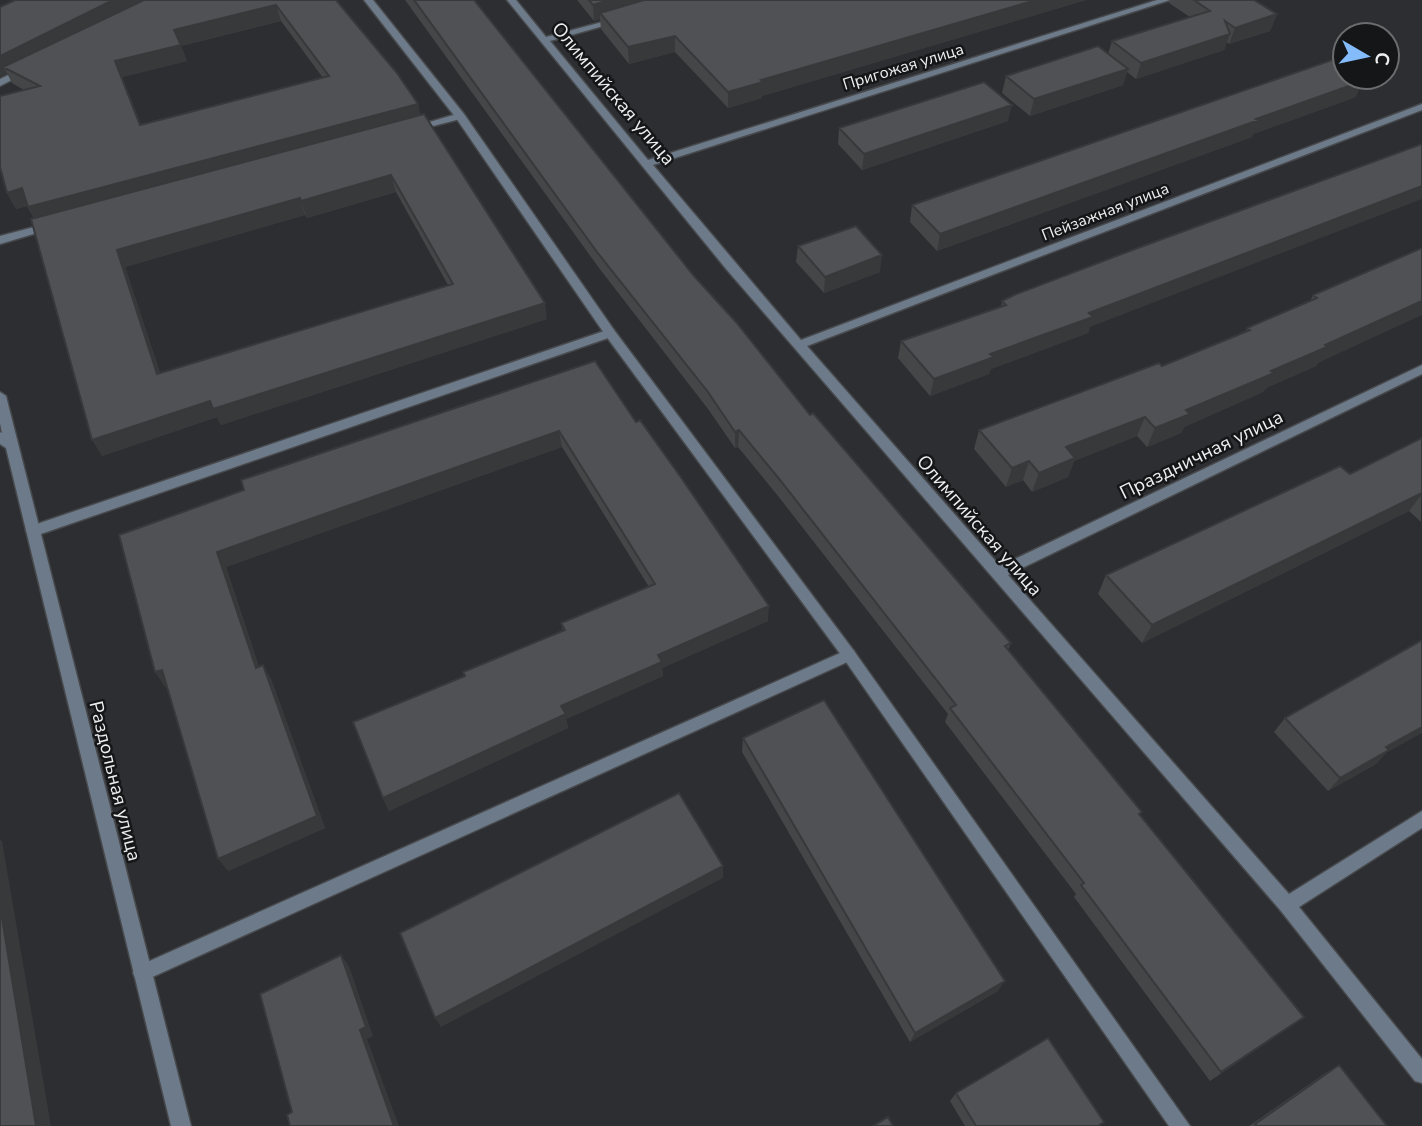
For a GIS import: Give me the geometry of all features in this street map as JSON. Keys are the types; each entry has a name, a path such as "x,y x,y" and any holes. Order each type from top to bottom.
{"street":[{"path":"368,0 460,116 610,332 849,655 1180,1126"},
{"name":"Олимпийская улица","path":"511,0 649,163 731,267 1287,905 1422,1074"},
{"name":"Пригожая улица","path":"649,163 1166,0"},
{"path":"544,40 635,14"},
{"path":"0,83 36,65"},
{"name":"Пейзажная улица","path":"799,345 1422,107"},
{"path":"407,130 460,116"},
{"path":"0,240 66,222"},
{"path":"33,531 610,332"},
{"name":"Праздничная улица","path":"997,575 1422,369"},
{"name":"Раздольная улица","path":"0,396 6,441 33,531 181,1126"},
{"path":"142,973 849,655"},
{"path":"1287,905 1422,819"}],"building":[{"path":"15,0 113,0 0,56 0,7"},
{"path":"144,0 336,0 397,73 418,104 28,207 22,188 7,193 0,167 0,96 40,86 3,67","holes":["276,5 329,76 140,125 115,61 181,45 174,30"]},
{"path":"414,0 474,0 694,276 736,322 810,415 813,413 1011,643 1005,646 1142,812 1139,814 1304,1017 1221,1072 1081,885 1084,883 950,708 956,705 780,480 739,430 735,432 708,392 597,252"},
{"path":"589,0 609,0 593,5"},
{"path":"644,0 1036,0 728,92 675,36 628,47 600,13"},
{"path":"1194,0 1254,0 1277,14 1235,28 1225,21 1230,34 1141,63 1112,41 1210,11"},
{"path":"1098,46 1128,69 1034,99 1006,76"},
{"path":"1331,60 1331,91 1335,91 940,234 912,205"},
{"path":"984,82 1012,105 864,154 839,128"},
{"path":"424,114 545,303 213,409 210,401 92,440 31,219","holes":["391,175 453,284 157,374 117,250"]},
{"path":"1422,144 1422,186 1089,313 1093,317 990,354 994,357 934,379 901,341 1006,305 1002,301 1014,295"},
{"path":"856,226 882,255 825,277 798,246"},
{"path":"1422,248 1422,301 1271,371 1274,373 1186,410 1190,414 1155,428 1145,417 1066,447 1075,458 1039,473 1029,461 1012,468 979,430 1159,363 1162,366 1250,330 1247,328 1317,298 1313,295"},
{"path":"595,361 636,422 640,420 680,476 769,606 658,655 662,662 561,706 566,714 383,798 353,722 465,676 463,672 565,630 561,623 655,584 559,431 217,552 256,668 263,665 317,816 218,859 162,670 155,672 119,535 244,490 241,480"},
{"path":"1422,438 1422,493 1152,625 1106,575 1340,466 1350,474"},
{"path":"1422,640 1422,727 1386,747 1389,750 1340,778 1285,718"},
{"path":"824,700 1005,981 915,1033 743,738"},
{"path":"679,793 723,866 435,1018 400,933"},
{"path":"0,906 36,1126 0,1126"},
{"path":"341,955 366,1027 360,1030 394,1126 290,1126 287,1115 292,1112 260,994"},
{"path":"1048,1038 1104,1122 1098,1126 976,1126 956,1093"},
{"path":"1339,1065 1387,1126 1255,1124"},
{"path":"888,1117 893,1126 873,1126"}]}
